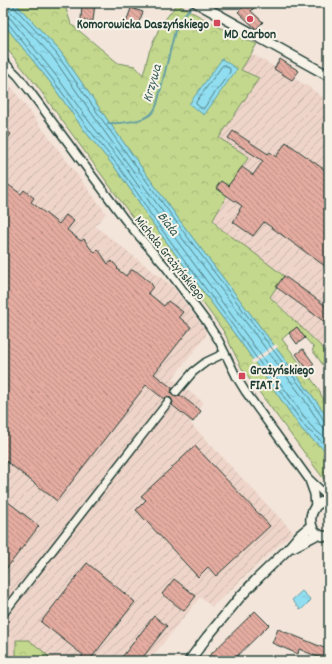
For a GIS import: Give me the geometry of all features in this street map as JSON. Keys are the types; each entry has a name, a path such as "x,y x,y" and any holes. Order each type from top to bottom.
{"street":[{"path":"199,4 329,76"},
{"name":"Michała Grażyńskiego","path":"3,61 29,90 131,228 165,266 214,331 245,391 308,478 329,499"},
{"path":"176,392 193,372 206,362 225,353"},
{"path":"3,614 168,402"},
{"name":"Michała Grażyńskiego","path":"308,478 314,494 316,507"},
{"path":"329,499 316,507 312,513 311,520 311,526 314,531 324,537 329,536"},
{"path":"189,661 240,597 300,535 311,526"},
{"path":"288,549 318,534"}],"shaded area":[{"path":"196,21 309,87 329,102 329,354 270,296 218,226 154,128"},
{"path":"3,76 106,213 95,226 173,287 206,331 206,336 172,379 203,402 199,409 201,411 191,424 293,532 212,607 200,597 149,661 45,661 6,631 3,635"},
{"path":"6,631 45,661 3,661 3,635"}],"green space":[{"path":"15,3 64,3 71,24 118,63 135,66 143,75 149,52 160,26 177,4 236,36 257,44 241,70 259,78 219,138 249,157 228,186 227,195 213,220 218,227 284,276 270,297 329,354 329,373 312,350 314,348 297,327 282,339 318,388 322,397 329,404 329,426 326,415 311,394 183,225 60,51"},
{"path":"3,23 50,82 84,130 116,169 148,217 245,348 303,431 329,454 329,486 242,369 224,332 214,318 177,268 133,218 37,86 3,44"},
{"path":"16,640 29,640 53,661 20,661 16,658"}],"water":[{"name":"Biała","path":"3,3 15,3 60,51 183,225 311,394 326,415 329,426 329,454 303,431 245,348 148,217 116,169 84,130 50,82 3,23"},
{"path":"222,59 237,69 204,115 189,104"},
{"path":"302,591 311,600 301,610 292,600"}],"pier":[{"path":"276,344 278,347 253,364 251,361"}],"building":[{"path":"82,3 95,3 93,21 81,20"},
{"path":"247,3 259,3 251,11 263,22 256,29 238,12"},
{"path":"131,8 143,12 137,27 126,23"},
{"path":"280,59 299,71 292,80 274,69"},
{"path":"3,128 11,134 3,145"},
{"path":"233,131 268,154 270,152 276,157 286,142 329,173 329,269 264,222 253,236 233,222 242,206 216,188 221,181 228,186 242,167 253,175 263,161 228,138"},
{"path":"3,181 21,194 24,190 34,198 31,202 59,224 66,215 74,221 67,230 81,241 84,239 90,248 95,252 98,249 108,264 112,261 118,268 117,269 126,276 131,270 136,271 151,283 153,287 148,293 164,306 168,301 183,312 179,317 191,327 154,374 172,388 171,393 173,396 177,397 180,395 201,411 193,422 172,405 173,402 171,398 166,397 164,399 146,385 57,501 6,461 3,466"},
{"path":"284,276 329,308 329,325 276,287"},
{"path":"297,327 305,338 297,344 289,333"},
{"path":"303,349 314,364 308,370 296,354"},
{"path":"195,446 270,526 216,576 208,567 198,577 136,510 146,500 141,496"},
{"path":"3,498 39,526 3,573"},
{"path":"87,563 135,602 89,661 85,661 81,658 83,655 41,622"},
{"path":"174,579 196,596 184,611 162,594"},
{"path":"255,611 269,625 232,661 204,661"},
{"path":"154,616 167,626 140,661 119,661"},
{"path":"278,629 329,650 325,660 299,649 298,654 272,643"}],"waterway":[{"name":"Krzywa","path":"108,123 138,120 149,116 153,111 157,104 175,31 184,15 194,4"},
{"path":"329,569 327,593 329,599"}],"place":[{"name":"MD Carbon","path":"250,19"},
{"name":"Komorowicka Daszyńskiego","path":"217,23"},
{"name":"Grażyńskiego FIAT I","path":"242,376"}]}
